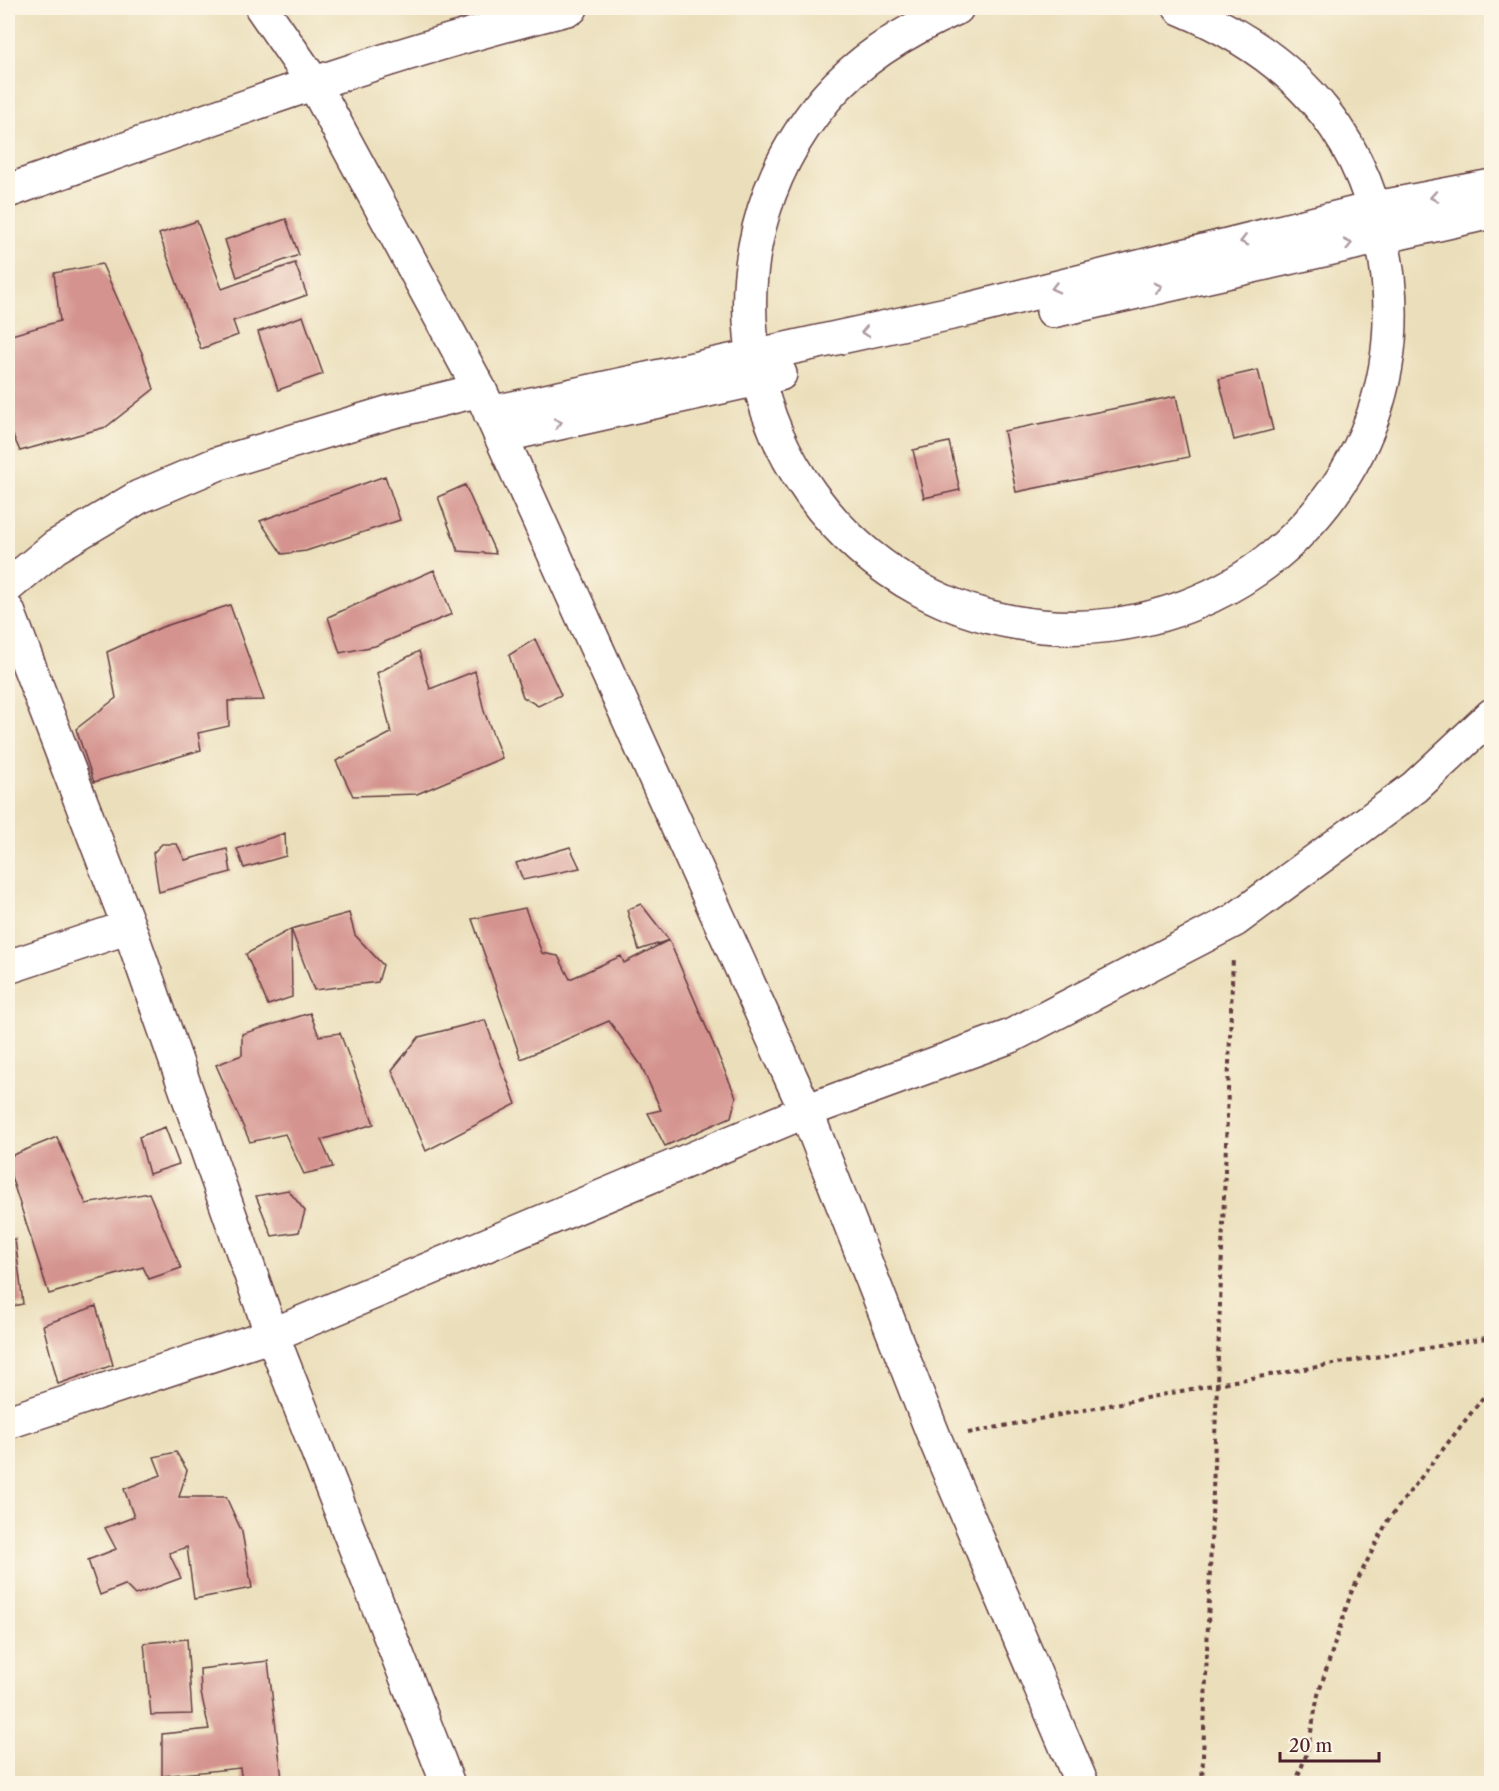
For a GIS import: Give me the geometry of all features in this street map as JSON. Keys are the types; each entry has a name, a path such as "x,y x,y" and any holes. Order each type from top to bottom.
{"street":[{"path":"262,8 313,82 490,413 806,1112 935,1440 1082,1784"},
{"path":"8,191 313,82 515,21 571,8"},
{"path":"957,8 920,24 864,61 825,99 782,164 762,212 751,265 750,336 765,409 778,442 797,476 832,522 865,554 900,579 933,597 969,612 1009,622 1051,627 1093,627 1133,622 1169,613 1206,599 1251,573 1281,551 1313,520 1336,490 1365,439 1380,396 1390,349 1388,280 1379,222 1353,155 1332,122 1302,86 1262,51 1215,22 1180,8"},
{"path":"8,586 55,547 139,497 217,464 390,412 490,413 756,368 1379,222 1491,186"},
{"path":"1379,222 1491,212"},
{"path":"8,610 129,927 272,1335 448,1784"},
{"path":"8,1422 272,1335 806,1112 1011,1036 1235,920 1415,787 1491,715"},
{"path":"8,967 129,927"}],"path":[{"path":"1202,1784 1235,920"},
{"path":"935,1440 1217,1384 1491,1337"},
{"path":"1295,1784 1307,1754 1318,1695 1350,1593 1388,1520 1491,1386"}],"building":[{"path":"286,219 299,255 237,277 225,240"},
{"path":"197,221 222,289 295,263 307,295 233,321 238,335 201,349 159,234"},
{"path":"102,264 142,353 154,389 106,427 20,451 8,424 8,336 60,321 54,273"},
{"path":"303,316 323,374 278,390 258,332"},
{"path":"1258,370 1273,430 1234,440 1219,379"},
{"path":"1176,396 1189,457 1016,492 1004,431"},
{"path":"949,442 960,490 924,498 913,450"},
{"path":"385,476 400,520 306,551 282,554 260,521"},
{"path":"465,485 496,554 458,551 438,497"},
{"path":"434,570 452,614 375,646 340,653 328,617"},
{"path":"230,605 264,700 228,701 229,726 198,733 201,750 94,782 76,729 116,698 107,652 162,627"},
{"path":"535,639 561,695 538,706 523,697 509,655"},
{"path":"419,651 430,689 475,671 484,711 502,758 417,794 353,796 336,761 391,733 377,673"},
{"path":"8,713 13,729 8,731"},
{"path":"285,833 286,856 244,868 237,849"},
{"path":"162,844 177,844 185,860 227,849 231,872 159,892 153,853"},
{"path":"570,847 580,868 523,880 516,863"},
{"path":"641,904 669,940 639,950 627,910"},
{"path":"525,908 542,953 558,956 570,979 621,956 624,963 669,940 736,1097 731,1117 665,1146 648,1113 661,1110 641,1065 609,1021 521,1059 472,919"},
{"path":"349,913 355,935 383,965 378,982 314,990 291,929"},
{"path":"291,929 292,997 268,1005 246,954"},
{"path":"310,1013 319,1036 340,1033 374,1124 321,1140 333,1167 304,1174 285,1134 250,1142 216,1065 242,1055 242,1034"},
{"path":"485,1020 516,1104 426,1151 392,1070 419,1037"},
{"path":"165,1127 179,1164 149,1174 139,1137"},
{"path":"57,1137 86,1204 149,1193 181,1268 149,1279 143,1267 49,1294 8,1167 8,1157"},
{"path":"288,1190 305,1211 299,1232 272,1236 256,1196"},
{"path":"15,1239 23,1304 8,1307 8,1241"},
{"path":"96,1306 113,1365 58,1384 43,1325"},
{"path":"176,1452 187,1470 179,1497 226,1497 242,1532 252,1588 194,1599 187,1547 169,1553 181,1578 135,1595 125,1585 100,1595 88,1560 116,1549 105,1528 134,1517 124,1489 161,1475 154,1457"},
{"path":"187,1639 192,1714 151,1715 144,1643"},
{"path":"268,1661 282,1779 242,1783 240,1768 162,1776 162,1734 209,1729 201,1693 200,1669"}]}
